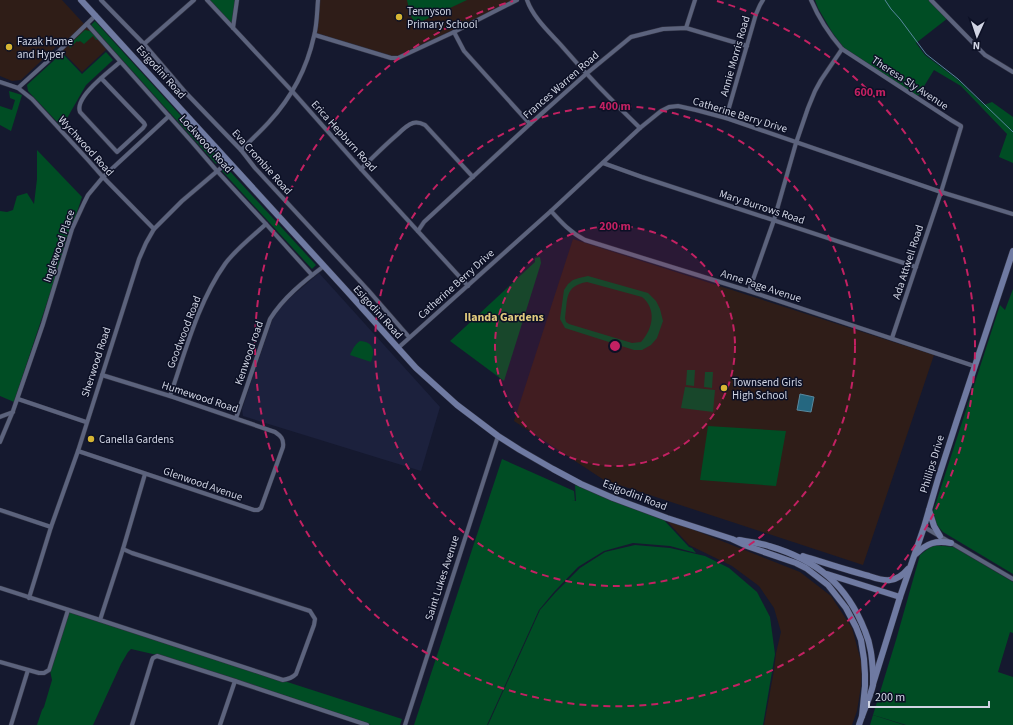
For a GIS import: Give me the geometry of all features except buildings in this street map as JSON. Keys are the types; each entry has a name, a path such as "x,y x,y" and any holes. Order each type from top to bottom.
{"main road":[{"name":"Esigodini Road","path":"81,0 398,348 441,392 457,405 498,436 520,450 598,492 796,563 806,568 828,586 846,608 861,640 864,659 865,686 862,716"},
{"name":"Phillips Drive","path":"873,684 924,527 939,473 1013,251"},
{"path":"929,508 934,526 940,536"},
{"name":"Esigodini Road","path":"732,539 769,545 811,563 834,581 856,610 868,638 871,650 873,684 859,725"},
{"path":"915,555 922,548 930,544 940,542 952,543"},
{"path":"769,545 856,573 888,581 898,578 910,568"},
{"path":"806,568 900,597"}],"street":[{"name":"Eva Crombie Road","path":"101,0 144,44 186,93 368,290 409,337"},
{"path":"144,44 194,0"},
{"name":"Erica Hepburn Road","path":"207,0 292,91 468,286"},
{"path":"233,28 237,0"},
{"path":"240,150 282,107 304,69 315,34 318,0"},
{"path":"315,34 395,58 454,32 516,0"},
{"path":"527,0 530,9 586,74 640,128"},
{"path":"686,28 695,0"},
{"name":"Annie Morris Road","path":"726,118 756,14 763,0"},
{"name":"Theresa Sly Avenue","path":"811,0 829,34 842,49 961,126 941,192"},
{"path":"931,0 985,55 1013,72"},
{"path":"18,88 96,15"},
{"name":"Lockwood Road","path":"87,24 217,171 312,275"},
{"name":"Frances Warren Road","path":"418,231 424,222 530,124 586,74 631,37 663,29 686,28 747,46"},
{"path":"454,32 464,51 530,124"},
{"path":"748,291 774,220 796,143 815,91 842,49"},
{"path":"101,78 145,125 117,152 78,109 88,90 101,78 120,62"},
{"name":"Wychwood Road","path":"0,82 18,88 32,99 103,177 154,229"},
{"name":"Catherine Berry Drive","path":"398,348 551,211 640,128 661,111 673,106 726,118 941,192 1013,214"},
{"name":"Inglewood Place","path":"0,442 18,399 72,229 88,195 103,177 169,116"},
{"path":"361,169 407,126 412,123 416,123 425,125 473,177"},
{"name":"Sherwood Road","path":"29,598 51,527 78,451 139,259 146,243 154,229 182,201 228,162"},
{"name":"Mary Burrows Road","path":"603,163 916,266"},
{"name":"Ada Attwell Road","path":"892,338 941,192"},
{"name":"Anne Page Avenue","path":"551,211 569,230 585,240 748,291 974,366"},
{"name":"Goodwood Road","path":"170,396 201,307 215,279 231,257 266,224"},
{"name":"Kenwood road","path":"236,418 270,319 277,308 290,295 324,266"},
{"name":"Humewood Road","path":"102,375 170,396 275,432 282,437 283,447"},
{"path":"18,399 86,422"},
{"path":"0,417 13,411"},
{"name":"Saint Lukes Avenue","path":"405,725 498,436"},
{"name":"Glenwood Avenue","path":"78,451 254,510 258,510 261,508 283,447"},
{"path":"100,620 145,474"},
{"path":"0,510 51,527"},
{"path":"924,527 1013,579"},
{"path":"0,588 283,680 289,679 296,674 314,625 314,617 308,610 123,549"},
{"path":"0,662 39,673 44,673 49,670 68,610"},
{"path":"132,725 152,660 155,656 367,725"},
{"path":"11,725 28,670"},
{"path":"220,725 235,681"}],"shaded area":[{"path":"0,0 62,0 107,49 82,72 57,46 21,80 12,81 0,76"},
{"name":"Tennyson Primary School","path":"319,0 514,0 397,57 316,33"},
{"name":"Townsend Girls High School","path":"573,239 934,355 863,565 604,480 514,421"},
{"path":"319,273 440,407 421,471 243,416 242,409 272,320 279,309 291,297"},
{"path":"800,394 814,397 811,412 797,410"},
{"path":"664,518 800,572 831,596 852,628 862,665 861,686 857,711 852,725 764,725 781,632 774,608 759,586 732,566 689,545"}],"green space":[{"path":"208,0 236,0 232,25"},
{"path":"407,0 467,0 416,24 410,15"},
{"path":"815,0 929,0 948,18 916,43 925,55 958,80 984,105 992,102 1013,117 1013,163 999,157 1007,134 961,86 934,70 918,96 844,48 832,32"},
{"path":"95,21 220,159 216,164 91,25"},
{"path":"85,30 90,31 98,39 96,40 93,36 84,44 77,41 70,48 69,45"},
{"path":"106,52 113,60 86,85 62,127 28,91 27,85 62,53 82,74"},
{"path":"9,91 22,95 11,131 0,125 0,106 12,110 15,100 10,98"},
{"path":"37,150 82,197 14,402 0,396 0,211 7,212 13,210 17,196 27,193 34,204 37,179"},
{"path":"226,167 316,265 312,269 222,171"},
{"path":"540,257 541,263 504,381 450,341 535,262 535,258"},
{"path":"588,276 648,293 656,301 663,321 657,338 651,345 642,350 634,350 565,328 560,319 564,290 573,280","holes":["587,282 642,297 650,307 652,319 651,325 641,342 632,343 566,322 565,318 568,294 574,287 580,284"]},
{"path":"1013,289 1013,574 943,532 936,524 933,512 1000,305 1005,310"},
{"path":"360,341 371,345 373,354 371,362 350,355 355,345"},
{"path":"687,370 695,370 694,386 686,385"},
{"path":"705,372 713,372 712,388 704,387"},
{"path":"685,387 715,390 713,412 681,408"},
{"path":"708,426 786,431 776,486 700,480"},
{"path":"502,459 574,491 575,501 575,485 662,518 696,553 670,546 633,543 604,551 578,567 539,610 487,725 414,725"},
{"path":"635,545 670,548 705,556 729,568 757,592 770,617 775,654 763,725 488,725 540,610 580,568 605,552"},
{"path":"933,545 954,547 1013,582 1013,633 1010,632 998,672 1013,677 1013,725 906,725 873,715 920,555"},
{"path":"69,612 402,719 400,725 371,725 236,680 157,655 131,649 121,664 93,725 37,725 52,680 50,670"},
{"path":"873,715 904,725 870,725"}],"waterway":[{"path":"885,0 926,54 958,79 1013,132"}],"place":[{"name":"Tennyson Primary School","path":"399,17"},
{"name":"Fazak Home and Hyper","path":"9,47"},
{"name":"Townsend Girls High School","path":"724,388"},
{"name":"Canella Gardens","path":"91,439"}],"district":[{"name":"Ilanda Gardens","path":"504,317"}]}
